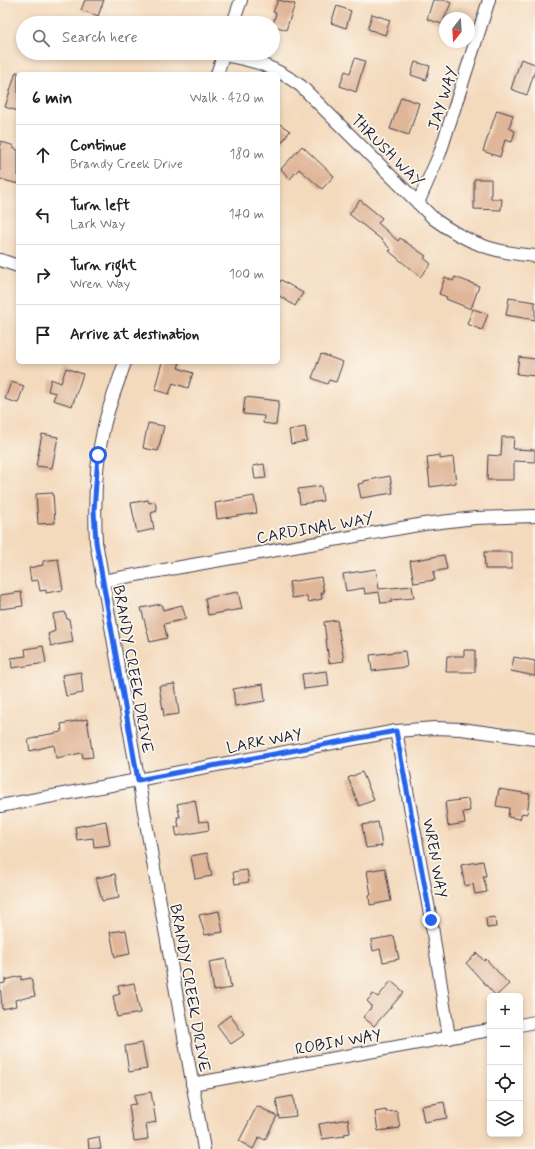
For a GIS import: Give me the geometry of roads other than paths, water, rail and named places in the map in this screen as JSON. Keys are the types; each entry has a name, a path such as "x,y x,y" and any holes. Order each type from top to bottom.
{"street":[{"path":"235,16 240,0"},
{"name":"JAY WAY","path":"418,202 440,153 489,0"},
{"path":"218,72 221,60"},
{"name":"THRUSH WAY","path":"251,60 267,65 285,74 301,86 434,219 452,232 470,242 494,251 535,256"},
{"path":"0,260 16,265"},
{"name":"BRANDY CREEK DRIVE","path":"123,364 104,425 98,455 95,486 96,542 204,1149"},
{"name":"CARDINAL WAY","path":"102,581 424,524 475,518 535,516"},
{"name":"LARK WAY","path":"0,806 396,731 435,728 460,729 535,739"},
{"name":"WREN WAY","path":"396,731 431,920 448,1038"},
{"path":"523,1024 535,1022"},
{"name":"ROBIN WAY","path":"192,1084 487,1031"}]}
